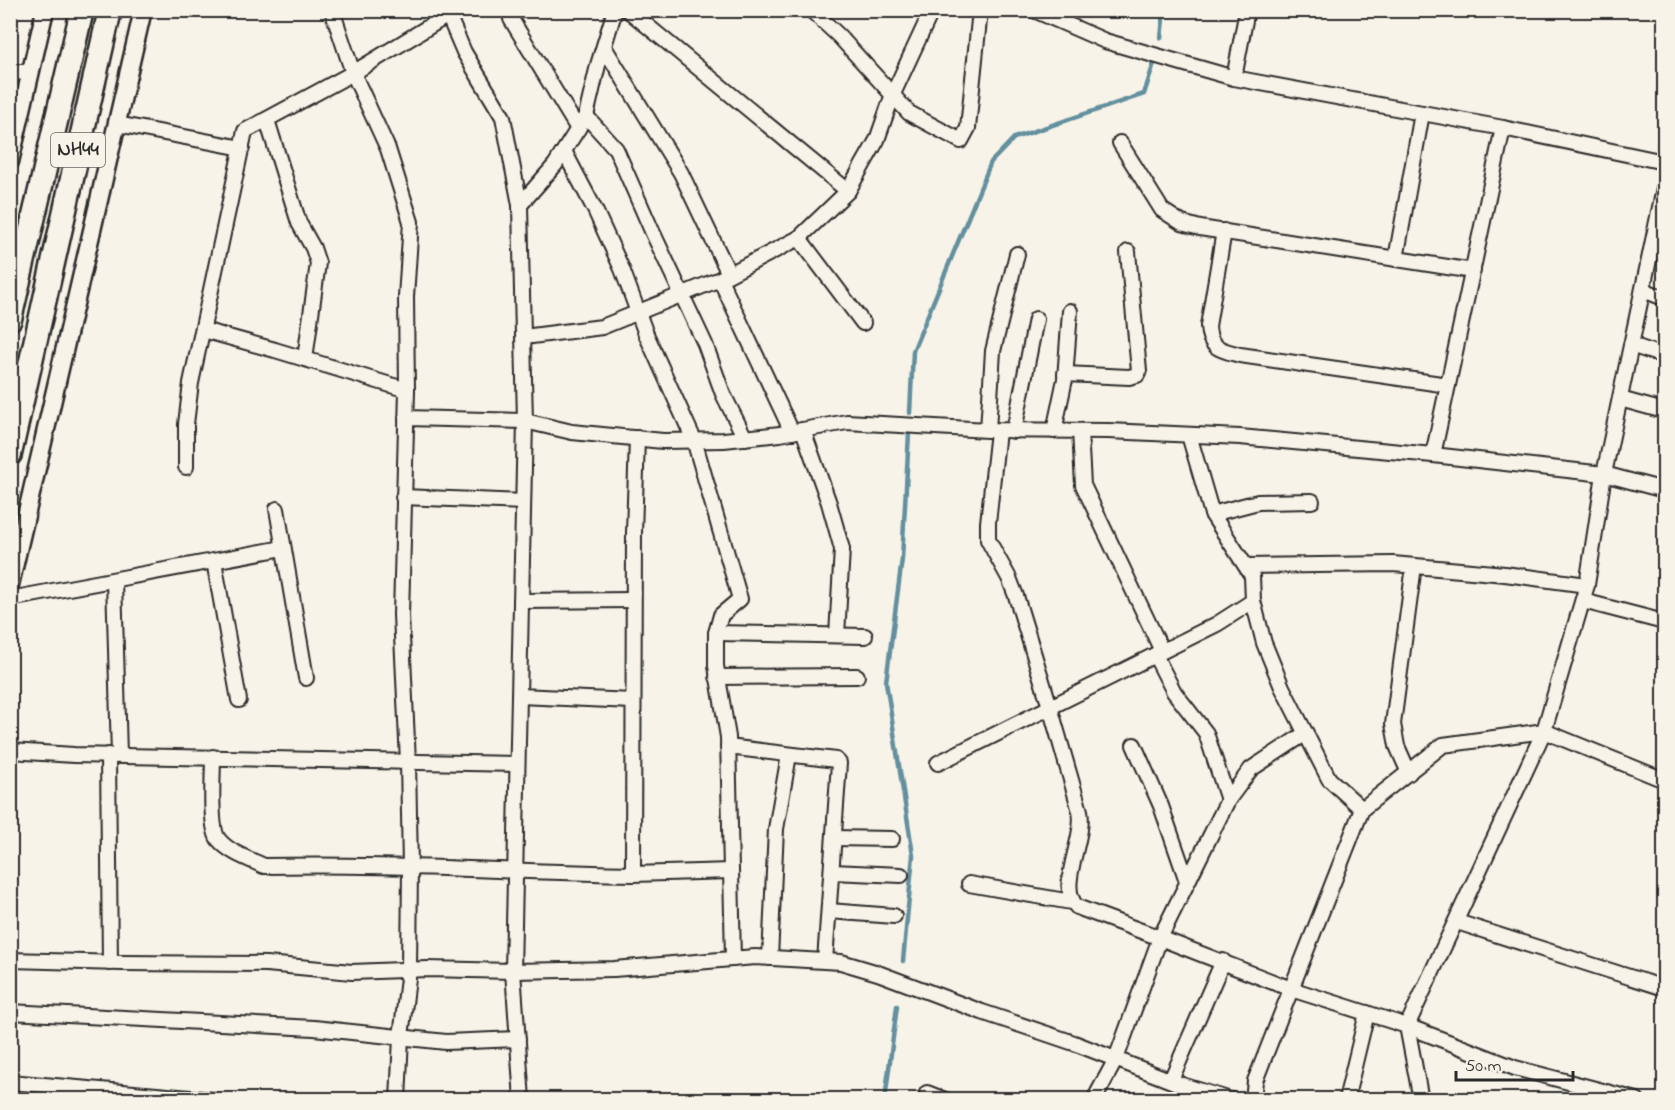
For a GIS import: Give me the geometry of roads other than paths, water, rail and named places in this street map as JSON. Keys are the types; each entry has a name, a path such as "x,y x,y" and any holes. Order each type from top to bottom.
{"highway":[{"name":"NH44","path":"10,319 82,10"},
{"name":"NH44","path":"10,454 110,10"}],"street":[{"path":"10,162 45,10"},
{"path":"10,585 143,10"},
{"path":"332,10 353,74 388,149 411,222 406,297 407,390 401,615 408,762 409,970 401,1037 398,1100"},
{"path":"520,205 555,165 586,116 615,10"},
{"path":"628,10 848,191"},
{"path":"811,10 839,36 909,113 961,141 968,128 980,10"},
{"path":"524,337 602,327 724,277 799,238 848,191 877,140 893,94 932,10"},
{"path":"1034,10 1105,41 1234,78 1503,128 1665,162"},
{"path":"1234,78 1247,10"},
{"path":"186,467 186,424 191,384 245,131 353,74 447,13 464,52 503,117 520,205 525,421 513,970 522,1100"},
{"path":"511,19 578,129"},
{"path":"604,47 681,172 724,277 830,503 842,558 837,635"},
{"path":"10,74 31,70"},
{"path":"1396,259 1422,113"},
{"path":"586,116 616,149 705,344 723,394 745,438"},
{"path":"267,120 299,223 313,248 318,263 305,359"},
{"path":"117,123 242,148"},
{"path":"1433,455 1503,128"},
{"path":"1120,143 1162,210 1182,223 1473,271"},
{"path":"564,151 600,220 622,269 646,334 694,440 740,599 721,615 716,633 717,677 728,747 733,959"},
{"path":"1421,1100 1407,1026 1544,731 1587,585 1604,474 1665,188"},
{"path":"1224,231 1208,326 1210,341 1214,346 1240,355 1448,385"},
{"path":"799,238 863,322"},
{"path":"1065,374 1129,377 1137,375 1139,371 1128,252"},
{"path":"1017,254 993,351 993,431 988,540 1012,586 1082,819 1069,884 1071,902"},
{"path":"1643,290 1665,298"},
{"path":"1054,431 1065,374 1070,311"},
{"path":"1014,431 1036,319"},
{"path":"202,330 407,390"},
{"path":"1631,345 1665,356"},
{"path":"1620,399 1665,411"},
{"path":"406,418 525,421 572,432 663,441 745,438 847,422 993,431 1240,437 1604,474 1665,490"},
{"path":"1080,432 1083,485 1174,692 1206,732 1228,800"},
{"path":"1189,435 1212,514 1252,576 1253,601 1264,643 1282,687 1329,779 1362,809"},
{"path":"633,874 633,600 637,438"},
{"path":"403,497 523,502"},
{"path":"1212,514 1258,502 1312,501"},
{"path":"277,509 306,678"},
{"path":"10,599 284,548"},
{"path":"214,561 239,700"},
{"path":"1247,566 1393,564 1505,574 1587,585"},
{"path":"1409,772 1397,746 1393,724 1414,566"},
{"path":"110,963 114,580"},
{"path":"521,601 633,600"},
{"path":"938,763 1217,624 1253,601"},
{"path":"1583,601 1665,622"},
{"path":"716,633 865,636"},
{"path":"717,677 857,676"},
{"path":"519,696 633,701"},
{"path":"1253,1100 1255,1081 1362,809 1443,745 1544,731 1665,780"},
{"path":"1094,1100 1116,1059 1160,938 1228,800 1251,769 1306,733"},
{"path":"1134,745 1161,806 1187,881"},
{"path":"728,747 836,760 839,764 825,961"},
{"path":"10,751 517,764"},
{"path":"770,958 776,829 789,755"},
{"path":"213,756 214,830 221,843 239,855 264,866 410,867 633,874 731,871"},
{"path":"834,838 892,839"},
{"path":"832,872 901,875"},
{"path":"969,884 1071,902 1077,907 1291,989 1407,1026 1515,1068 1637,1100"},
{"path":"829,911 894,916"},
{"path":"1457,922 1665,988"},
{"path":"10,960 267,964 352,972 614,969 770,958 841,962 878,973 1231,1100"},
{"path":"1171,1080 1223,962"},
{"path":"10,1012 314,1028 446,1042 518,1039"},
{"path":"1346,1100 1368,1013"},
{"path":"10,1082 213,1100"},
{"path":"927,1093 945,1100"}],"waterway":[{"path":"1161,38 1164,10"},
{"path":"910,413 913,351 991,162 1014,138 1144,94 1154,63"},
{"path":"903,961 913,855 886,682 902,559 909,433"},
{"path":"885,1100 897,1006"}]}
